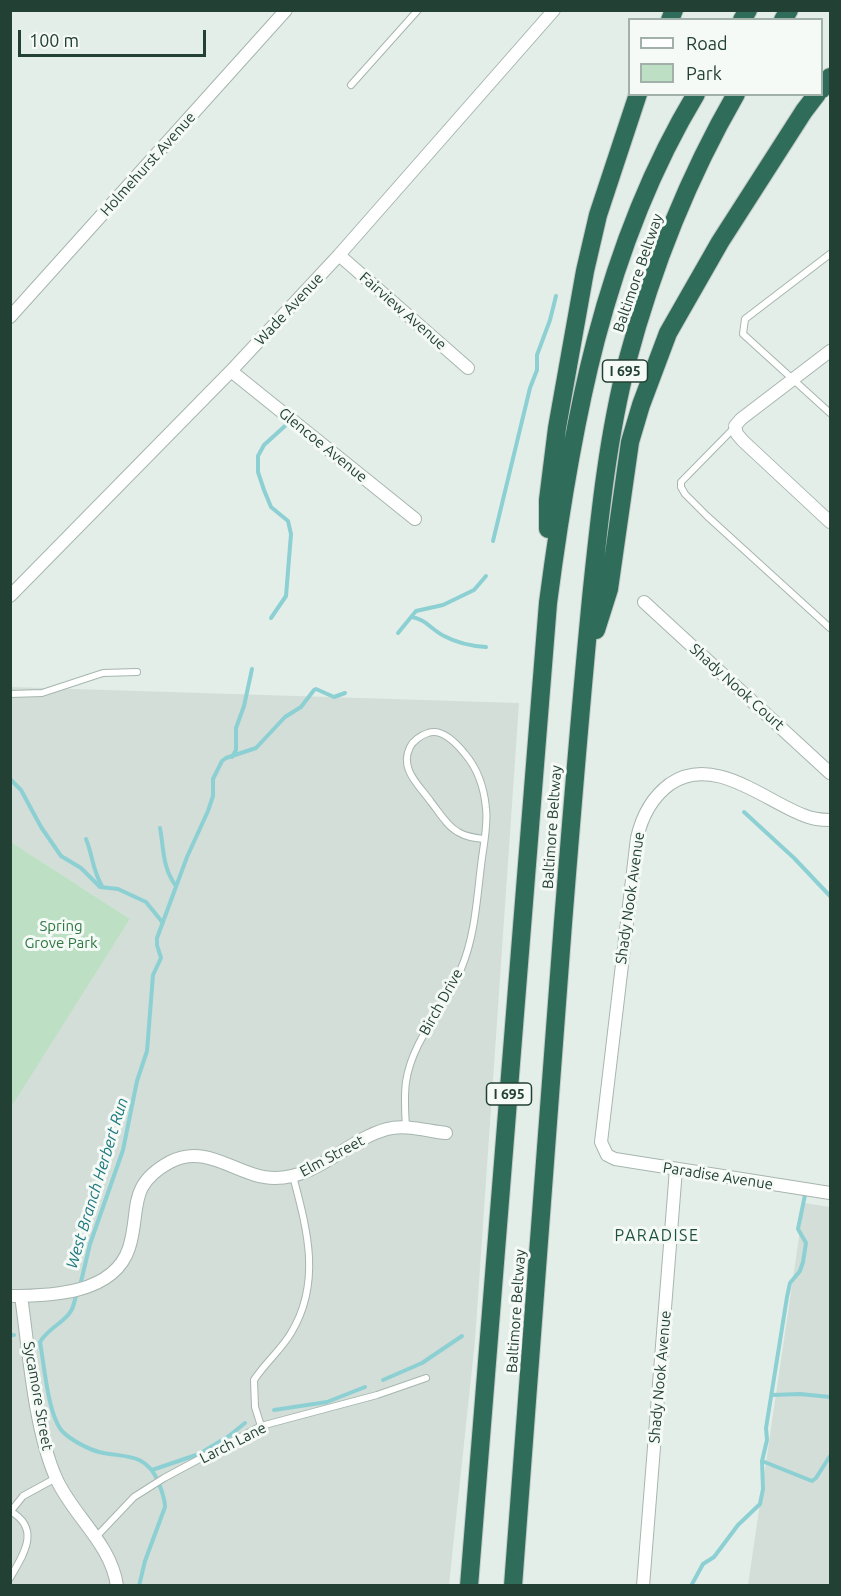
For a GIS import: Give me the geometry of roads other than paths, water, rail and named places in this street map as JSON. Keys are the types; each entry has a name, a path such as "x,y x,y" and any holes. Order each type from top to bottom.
{"highway":[{"path":"548,603 548,500 567,364 598,215 637,96"},
{"name":"Baltimore Beltway","path":"469,1586 548,603 561,503 588,367 609,293 632,227 662,159 695,96"},
{"name":"Baltimore Beltway","path":"513,1586 576,754 602,503 612,432 626,366 644,302 666,239 693,174 735,96"},
{"path":"584,666 609,589 630,442 668,333 720,242 815,96"}],"street":[{"name":"Holmehurst Avenue","path":"10,317 286,10"},
{"name":"Wade Avenue","path":"11,596 231,371 339,255 554,10"},
{"name":"Fairview Avenue","path":"339,255 468,368"},
{"path":"831,351 741,419 735,426 737,434 743,441 831,522"},
{"name":"Glencoe Avenue","path":"231,371 415,519"},
{"name":"Shady Nook Court","path":"644,602 831,773"},
{"name":"Shady Nook Avenue","path":"607,1155 601,1142 632,871 642,818 652,801 664,788 675,781 686,776 703,774 724,778 742,785 803,815 815,819 831,820"},
{"name":"Elm Street","path":"16,1296 69,1292 104,1279 115,1270 124,1260 132,1236 138,1194 147,1181 172,1161 202,1155 255,1175 275,1178 293,1176 323,1163 369,1136 388,1128 406,1128 446,1134"},
{"name":"Paradise Avenue","path":"607,1155 615,1159 831,1193"},
{"name":"Shady Nook Avenue","path":"643,1586 676,1169"},
{"name":"Sycamore Street","path":"16,1296 28,1338 38,1414 56,1478 96,1537 117,1586"}],"lane":[{"path":"351,85 418,10"},
{"path":"831,254 745,319 743,334 831,413"},
{"path":"735,426 681,482 684,494 831,628"},
{"path":"10,694 42,693 103,673 137,672"},
{"name":"Birch Drive","path":"406,1128 404,1102 406,1080 412,1059 419,1041 450,990 467,950 474,924 484,839 486,811 484,793 474,768 460,748 439,733 429,732 412,743 408,752 406,763 410,776 456,831 468,837 484,839"},
{"path":"261,1426 255,1407 254,1380 291,1333 306,1300 310,1278 306,1226 293,1176"},
{"name":"Larch Lane","path":"96,1537 125,1505 154,1485 261,1426 377,1395 426,1378"},
{"path":"10,1578 25,1551 28,1540 25,1524 20,1516 11,1511 23,1497 56,1478"}],"waterway":[{"path":"493,541 530,388 537,370 537,355 556,296"},
{"path":"271,618 286,596 291,534 288,521 271,507 258,472 258,456 264,445 285,426"},
{"path":"398,633 416,611 443,605 474,590 486,576"},
{"path":"411,617 454,641 486,647"},
{"path":"232,757 236,750 236,728 244,706 252,669"},
{"name":"West Branch Herbert Run","path":"80,1286 90,1244 123,1150 137,1081 147,1051 153,975 161,958 157,938 187,857 208,811 213,796 213,779 222,761 256,748 285,717 301,707 314,690 334,697 345,693"},
{"path":"10,779 21,790 41,827 61,856 81,868 100,887 118,889 146,902 163,923"},
{"path":"744,812 794,858 830,896"},
{"path":"160,828 164,858 168,872 176,886"},
{"path":"86,839 96,874 102,886"},
{"path":"691,1586 703,1564 714,1557 738,1525 760,1504 763,1489 762,1461 767,1440 766,1428 787,1297 790,1283 800,1271 806,1243 798,1229 805,1195"},
{"name":"West Branch Herbert Run","path":"77,1293 68,1315 40,1342 47,1389 58,1425 66,1435 95,1451 126,1456 140,1461 147,1465 158,1481 165,1507 145,1561 139,1586"},
{"path":"383,1380 422,1363 462,1336"},
{"path":"274,1410 327,1402 365,1387"},
{"path":"772,1395 800,1394 830,1397"},
{"path":"152,1470 199,1454 229,1436 245,1423"},
{"path":"762,1461 812,1481 830,1456"}],"district":[{"name":"PARADISE","path":"657,1236"}],"park label":[{"name":"Spring Grove Park","path":"61,934"}]}
